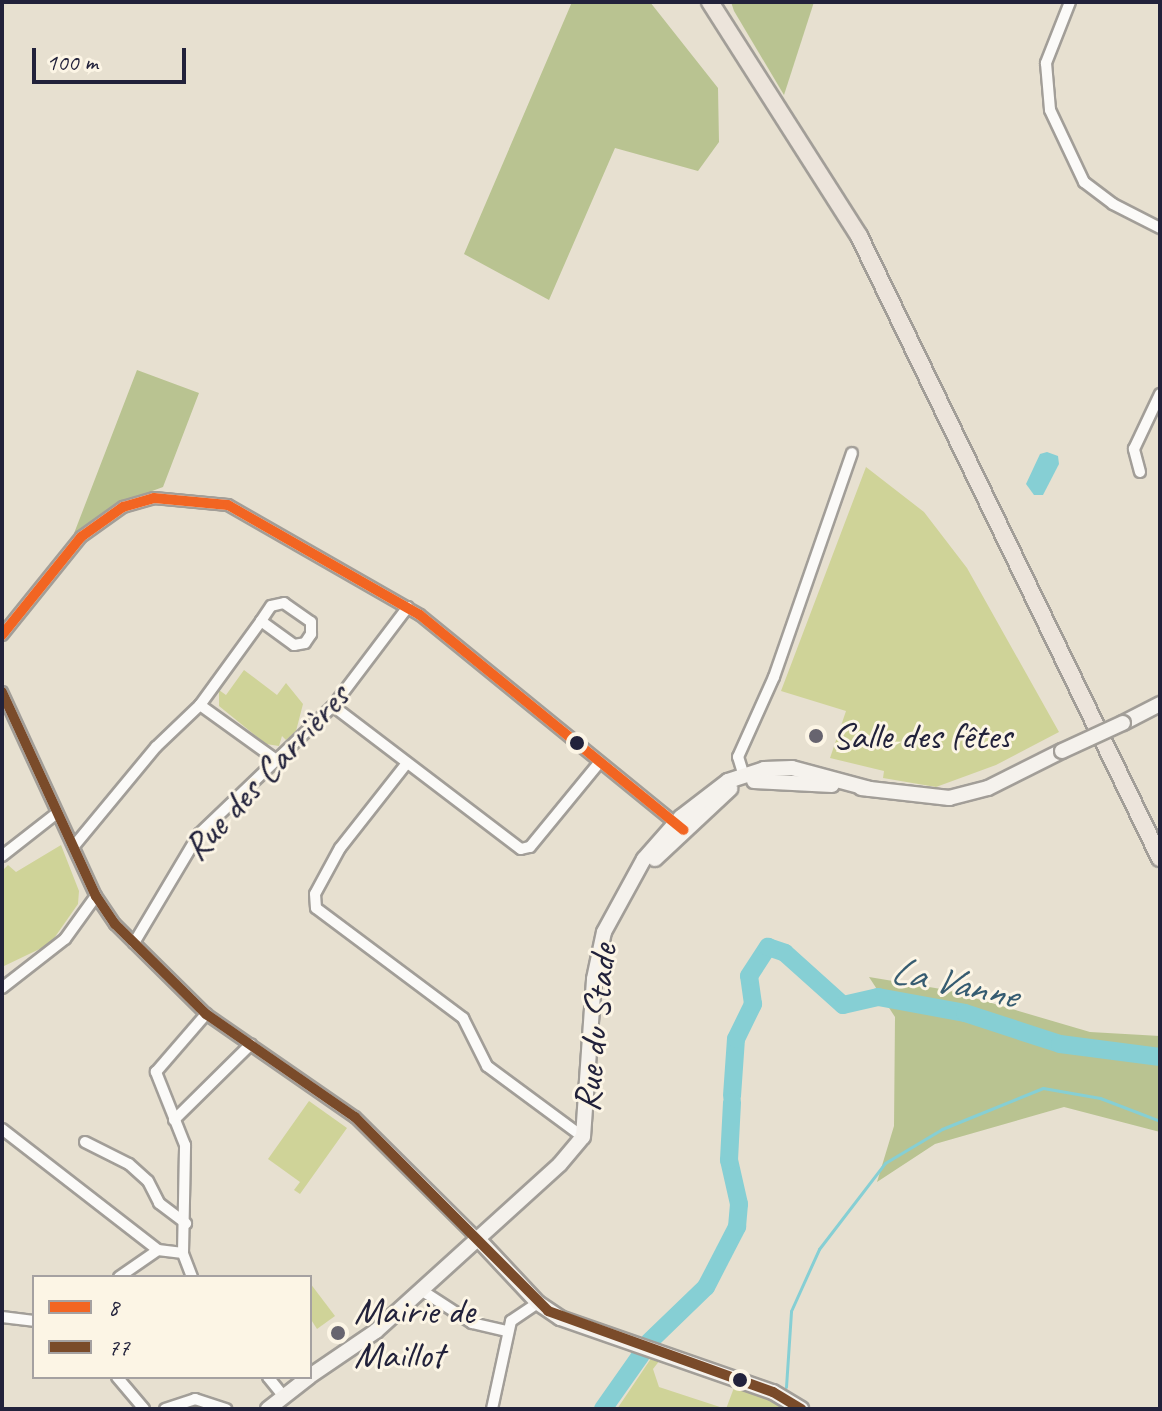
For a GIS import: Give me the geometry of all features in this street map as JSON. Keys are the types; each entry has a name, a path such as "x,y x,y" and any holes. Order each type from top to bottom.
{"main road":[{"path":"713,4 859,236 1160,858"}],"street":[{"path":"1070,2 1046,63 1050,110 1084,182 1113,204 1160,228"},
{"path":"1140,472 1134,449 1160,394"},
{"path":"744,778 738,757 774,677 852,453"},
{"path":"2,635 81,537 123,507 154,498 208,501 247,512 408,607 679,827"},
{"path":"74,846 156,747 200,705 271,606 284,603 311,622 311,634 305,643 294,645 261,621"},
{"name":"Rue des Carrières","path":"134,943 183,854 275,759 333,706 408,607"},
{"path":"2,692 96,896 134,943 206,1014 355,1117 538,1303 560,1318 792,1402"},
{"name":"Rue du Stade","path":"312,1375 359,1345 479,1240 583,1137 596,962 609,918 634,877 706,794 744,778 792,768 870,789 949,798 988,788 1160,704"},
{"path":"200,705 275,759"},
{"path":"333,706 525,849 599,763"},
{"path":"407,763 340,848 317,888 316,908 463,1018 487,1066 583,1137"},
{"path":"2,856 57,813"},
{"path":"2,988 65,939 96,896"},
{"path":"191,1275 183,1253 186,1223 185,1145 156,1072 206,1014"},
{"path":"174,1120 251,1044"},
{"path":"2,1129 158,1250 183,1253"},
{"path":"85,1142 129,1164 148,1181 159,1203 186,1223"},
{"path":"122,1275 158,1250"},
{"path":"421,1290 472,1323 507,1331"},
{"path":"492,1409 511,1321 538,1303"},
{"path":"2,1317 32,1321"},
{"path":"119,1379 144,1409"},
{"path":"270,1379 282,1394"},
{"name":"Rue du Stade","path":"268,1409 282,1394 306,1379"},
{"path":"165,1409 195,1399 226,1409"}],"green space":[{"path":"572,2 650,2 718,88 719,142 698,171 615,148 549,300 464,254"},
{"path":"731,2 814,2 784,95 734,11"},
{"path":"137,370 199,393 163,487 136,497 73,536"},
{"path":"866,467 924,512 967,568 1059,732 996,765 936,787 883,778 884,771 830,758 846,711 781,691"},
{"path":"244,670 277,695 286,683 303,704 296,731 286,740 282,736 279,746 266,744 219,706 219,690 226,695"},
{"path":"61,845 79,891 78,904 50,944 2,967 2,871 8,865 16,872"},
{"path":"869,977 947,990 1090,1032 1160,1036 1160,1132 1064,1107 935,1144 877,1182 894,1126 895,1017"},
{"path":"309,1101 347,1128 300,1194 294,1190 300,1182 268,1159"},
{"path":"312,1286 335,1316 317,1329 312,1321"},
{"path":"652,1357 660,1360 653,1369 659,1387 726,1409 617,1409"},
{"path":"735,1385 780,1401 779,1409 726,1409"}],"water":[{"path":"1047,452 1058,456 1059,464 1043,495 1034,495 1026,484 1040,454"}],"waterway":[{"name":"La Vanne","path":"732,1096 736,1039 753,1004 749,976 768,947 785,953 843,1005 878,997 965,1013 1060,1044 1160,1057"},
{"path":"786,1387 791,1311 819,1249 885,1163 942,1129 1043,1088 1100,1098 1160,1121"},
{"name":"La Vanne","path":"649,1342 706,1287 737,1227 739,1204 729,1160 732,1102"},
{"name":"La Vanne","path":"603,1409 641,1355"}],"transit line":[{"name":"8","path":"2,635 81,537 123,507 154,498 228,505 420,615 684,830"},
{"name":"77","path":"2,692 96,896 115,924 206,1014 355,1117 548,1311 773,1392 801,1409"}],"place":[{"name":"Salle des fêtes","path":"816,736"},
{"name":"Mairie de Maillot","path":"338,1333"}]}
